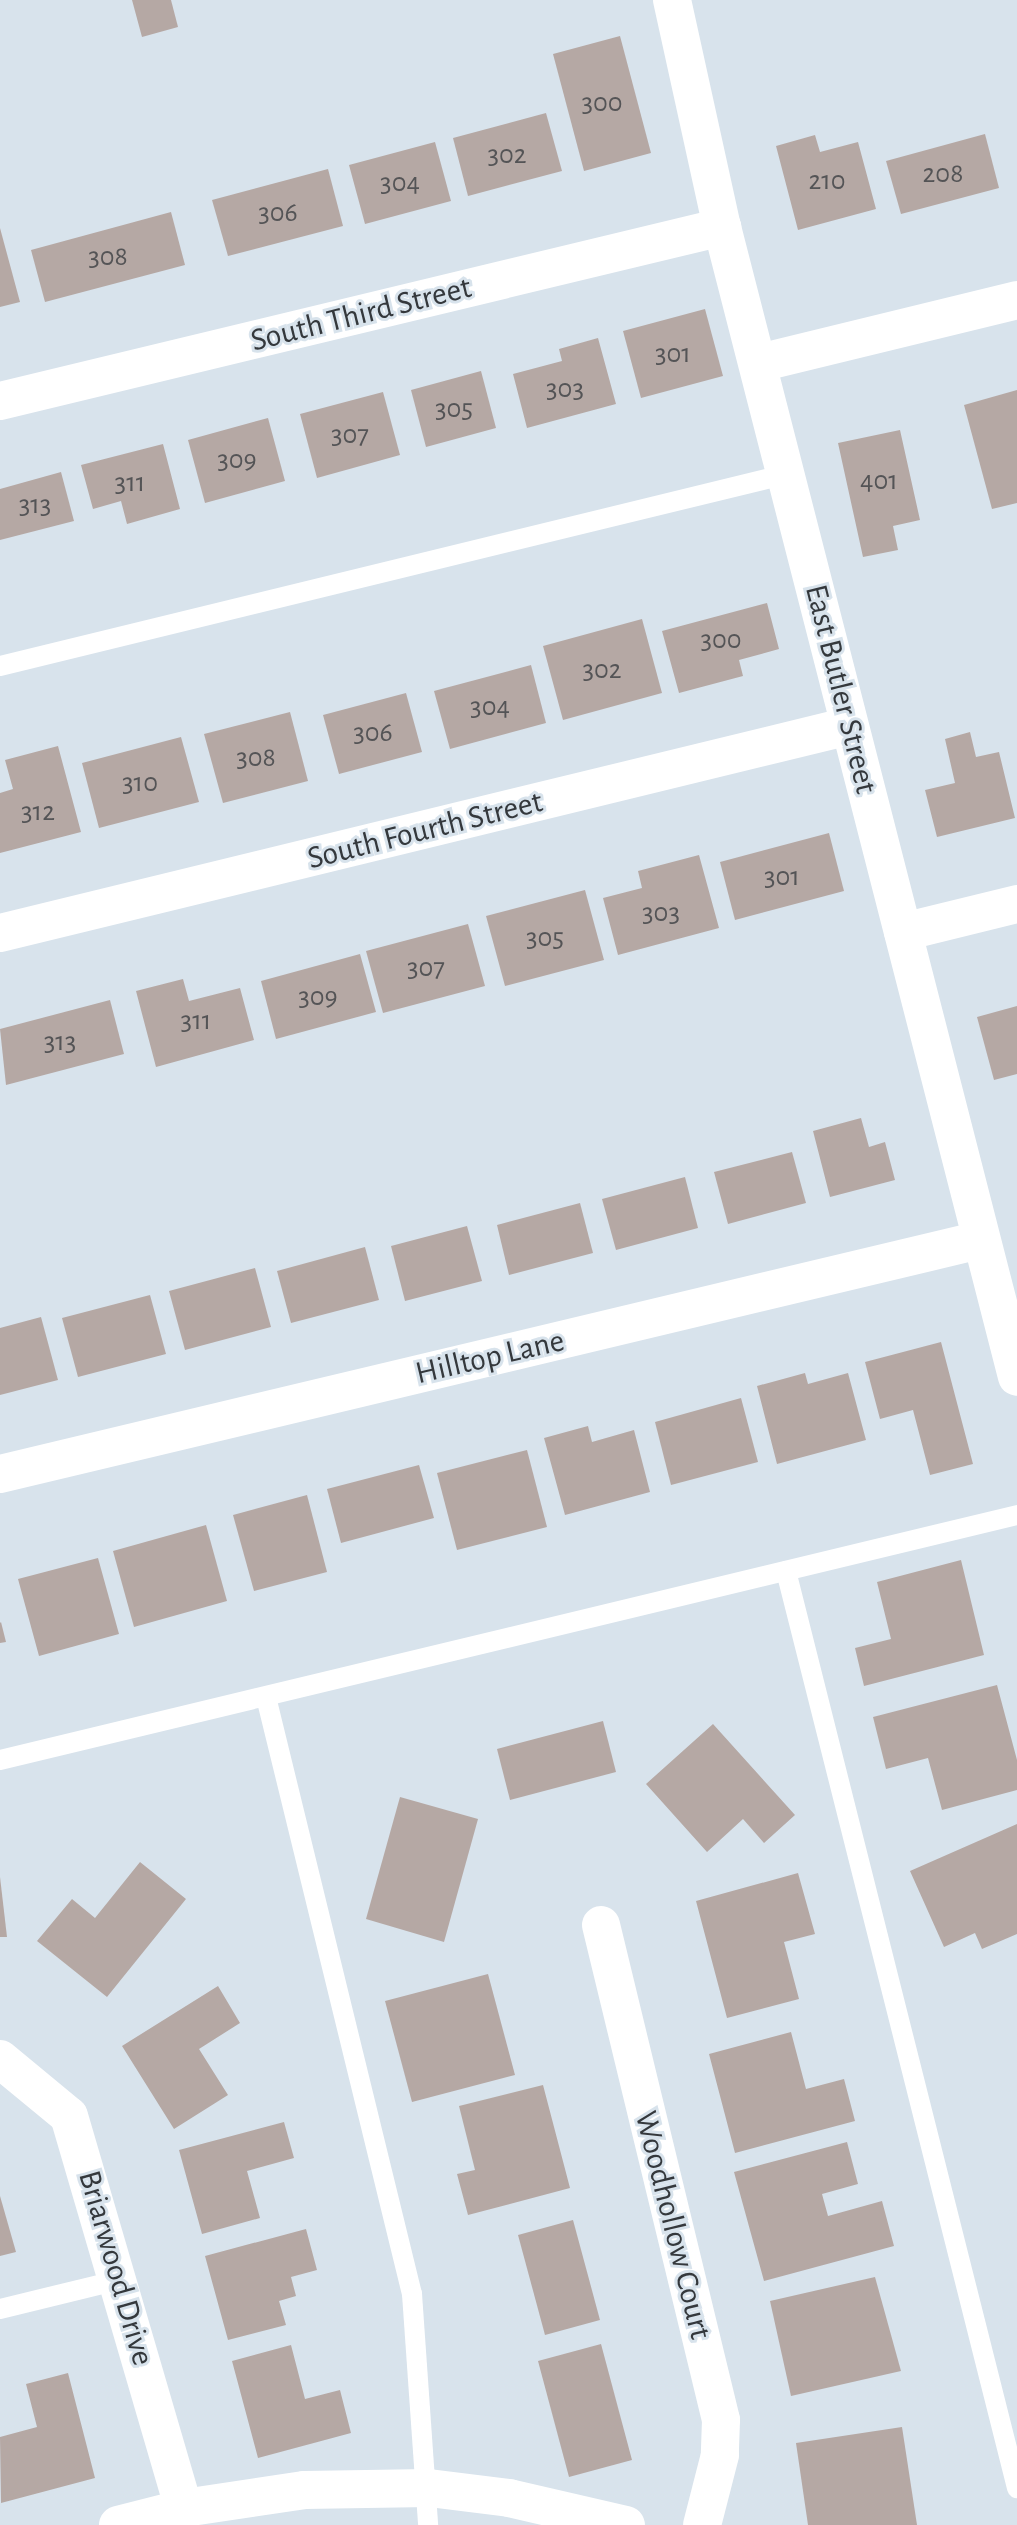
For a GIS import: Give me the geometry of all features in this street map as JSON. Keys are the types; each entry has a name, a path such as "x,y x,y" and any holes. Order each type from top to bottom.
{"street":[{"name":"East Butler Street","path":"672,0 722,227 1017,1377"},
{"name":"South Third Street","path":"0,401 722,227"},
{"path":"759,363 1017,300"},
{"name":"South Fourth Street","path":"0,933 849,726"},
{"path":"903,932 1017,904"},
{"name":"Hilltop Lane","path":"0,1474 980,1240"},
{"name":"Woodhollow Court","path":"601,1925 721,2420 720,2455 702,2525"},
{"name":"Briarwood Drive","path":"0,2059 69,2116 184,2508"},
{"path":"118,2525 184,2508 304,2490 429,2488 509,2498 626,2525"}],"lane":[{"path":"0,666 787,474"},
{"path":"0,1760 1017,1515"},
{"path":"786,1571 1017,2488"},
{"path":"266,1697 412,2294 429,2488 428,2525"},
{"path":"0,2309 119,2280"}],"building":[{"path":"132,0 171,0 178,27 142,37"},
{"path":"620,36 651,153 584,171 553,54"},
{"path":"546,113 562,171 468,196 453,138"},
{"path":"985,134 999,188 901,214 886,161"},
{"path":"815,135 820,152 858,142 876,209 798,230 776,146"},
{"path":"435,142 451,201 365,224 349,165"},
{"path":"328,169 343,226 228,256 212,200"},
{"path":"171,212 185,265 45,302 31,250"},
{"path":"0,228 20,302 0,307"},
{"path":"705,309 723,376 641,398 623,331"},
{"path":"598,338 616,404 527,428 513,374 562,361 559,349"},
{"path":"481,371 496,428 426,447 411,390"},
{"path":"1017,390 1017,503 992,509 964,405"},
{"path":"383,392 400,455 317,478 300,414"},
{"path":"268,418 285,481 205,503 188,440"},
{"path":"900,430 920,520 893,526 898,550 863,557 838,443"},
{"path":"163,444 180,509 127,524 121,501 93,509 81,465"},
{"path":"61,472 74,521 0,540 0,489"},
{"path":"767,603 779,649 739,660 743,676 679,693 662,631"},
{"path":"642,619 662,693 563,720 543,646"},
{"path":"531,665 546,723 450,749 434,691"},
{"path":"406,693 422,752 339,774 323,715"},
{"path":"290,712 308,781 223,803 204,734"},
{"path":"970,732 976,757 999,752 1015,818 937,837 925,790 955,783 945,739"},
{"path":"181,737 199,802 99,828 82,763"},
{"path":"58,746 81,832 0,853 0,793 13,789 5,760"},
{"path":"829,833 844,891 735,920 720,862"},
{"path":"699,855 719,928 618,955 603,898 642,888 638,871"},
{"path":"585,890 604,960 505,986 486,916"},
{"path":"468,924 485,986 383,1013 366,951"},
{"path":"360,954 376,1012 276,1039 261,981"},
{"path":"183,979 189,1001 240,988 254,1040 156,1067 136,991"},
{"path":"110,1000 124,1054 6,1085 0,1029"},
{"path":"1017,1006 1017,1074 994,1080 977,1017"},
{"path":"861,1118 869,1147 885,1142 895,1180 830,1197 813,1131"},
{"path":"792,1152 806,1203 728,1224 714,1172"},
{"path":"685,1177 698,1228 616,1250 602,1199"},
{"path":"580,1203 593,1253 509,1275 497,1225"},
{"path":"467,1226 482,1281 405,1301 391,1246"},
{"path":"365,1247 379,1300 291,1323 277,1271"},
{"path":"255,1268 271,1327 185,1350 169,1291"},
{"path":"150,1295 166,1354 78,1377 62,1318"},
{"path":"41,1317 58,1380 0,1395 0,1328"},
{"path":"941,1342 973,1464 930,1475 913,1410 880,1419 865,1362"},
{"path":"805,1373 808,1384 848,1373 866,1440 777,1464 757,1386"},
{"path":"741,1398 758,1462 671,1485 655,1422"},
{"path":"588,1426 592,1442 634,1430 650,1492 565,1515 544,1438"},
{"path":"527,1450 547,1527 457,1550 437,1473"},
{"path":"419,1465 434,1518 341,1543 327,1489"},
{"path":"307,1495 327,1572 254,1591 233,1515"},
{"path":"206,1525 227,1601 134,1627 113,1551"},
{"path":"98,1558 119,1634 39,1656 18,1579"},
{"path":"961,1560 984,1655 864,1686 855,1648 891,1639 877,1582"},
{"path":"0,1623 6,1642 0,1643"},
{"path":"997,1685 1017,1760 1017,1790 942,1810 928,1758 886,1769 873,1717"},
{"path":"603,1721 616,1772 510,1800 497,1749"},
{"path":"713,1724 795,1815 764,1843 743,1819 707,1852 646,1784"},
{"path":"400,1797 478,1819 444,1942 366,1919"},
{"path":"1017,1824 1017,1934 982,1949 975,1933 944,1947 910,1871"},
{"path":"140,1862 186,1899 107,1997 37,1941 72,1899 95,1918"},
{"path":"798,1873 815,1934 784,1942 799,1999 727,2018 696,1901"},
{"path":"0,1877 7,1937 0,1937"},
{"path":"488,1974 515,2075 412,2102 385,2001"},
{"path":"218,1986 240,2023 199,2049 228,2095 174,2129 122,2046"},
{"path":"791,2032 806,2089 844,2079 855,2121 735,2153 709,2054"},
{"path":"543,2085 570,2188 468,2215 457,2174 475,2170 459,2106"},
{"path":"284,2122 294,2158 247,2171 260,2218 202,2234 179,2150"},
{"path":"847,2142 858,2184 822,2194 828,2216 882,2201 894,2246 764,2281 734,2172"},
{"path":"0,2196 16,2252 0,2256"},
{"path":"573,2220 600,2320 545,2335 518,2235"},
{"path":"306,2229 317,2270 291,2277 296,2296 279,2301 286,2325 228,2340 205,2256"},
{"path":"875,2277 901,2371 791,2396 770,2301"},
{"path":"601,2344 632,2460 569,2477 538,2361"},
{"path":"291,2345 305,2399 340,2390 351,2433 258,2458 232,2361"},
{"path":"68,2373 95,2478 1,2503 0,2437 37,2427 26,2384"},
{"path":"902,2427 917,2525 808,2525 796,2443"}]}
